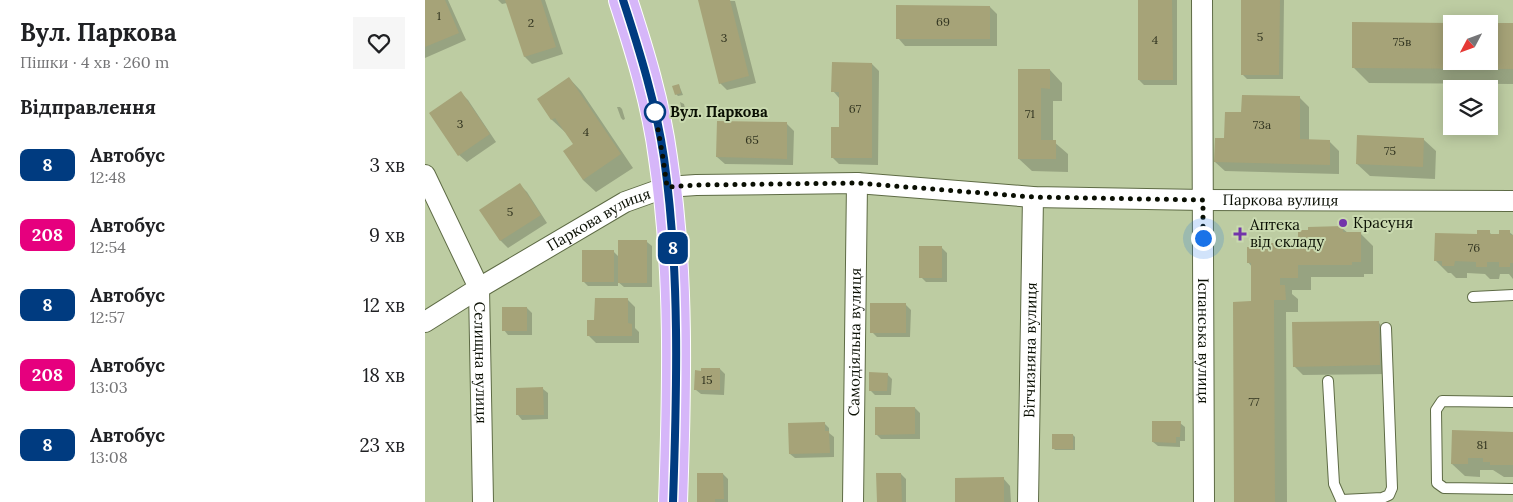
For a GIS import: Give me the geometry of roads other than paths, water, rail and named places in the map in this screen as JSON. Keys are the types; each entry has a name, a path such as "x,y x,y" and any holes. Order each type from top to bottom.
{"main road":[{"path":"623,0 651,93 663,158 670,216 675,298 673,502"}],"street":[{"name":"Іспанська вулиця","path":"1202,0 1204,502"},
{"name":"Селищна вулиця","path":"425,175 479,288 483,502"},
{"name":"Паркова вулиця","path":"425,322 625,202 667,187 857,183 1033,197 1203,200 1513,201"},
{"name":"Самодіяльна вулиця","path":"853,502 857,183"},
{"name":"Вітчизняна вулиця","path":"1028,502 1033,197"}],"lane":[{"path":"1473,297 1513,295"},
{"path":"1328,381 1334,484 1342,501 1382,498 1389,495 1392,488 1386,328"},
{"path":"1513,402 1442,401 1436,410 1437,483 1444,488 1513,489"}],"place":[{"name":"Вул. Паркова","path":"655,112"},
{"name":"Красуня","path":"1343,223"},
{"name":"Аптека від складу","path":"1240,234"}]}
